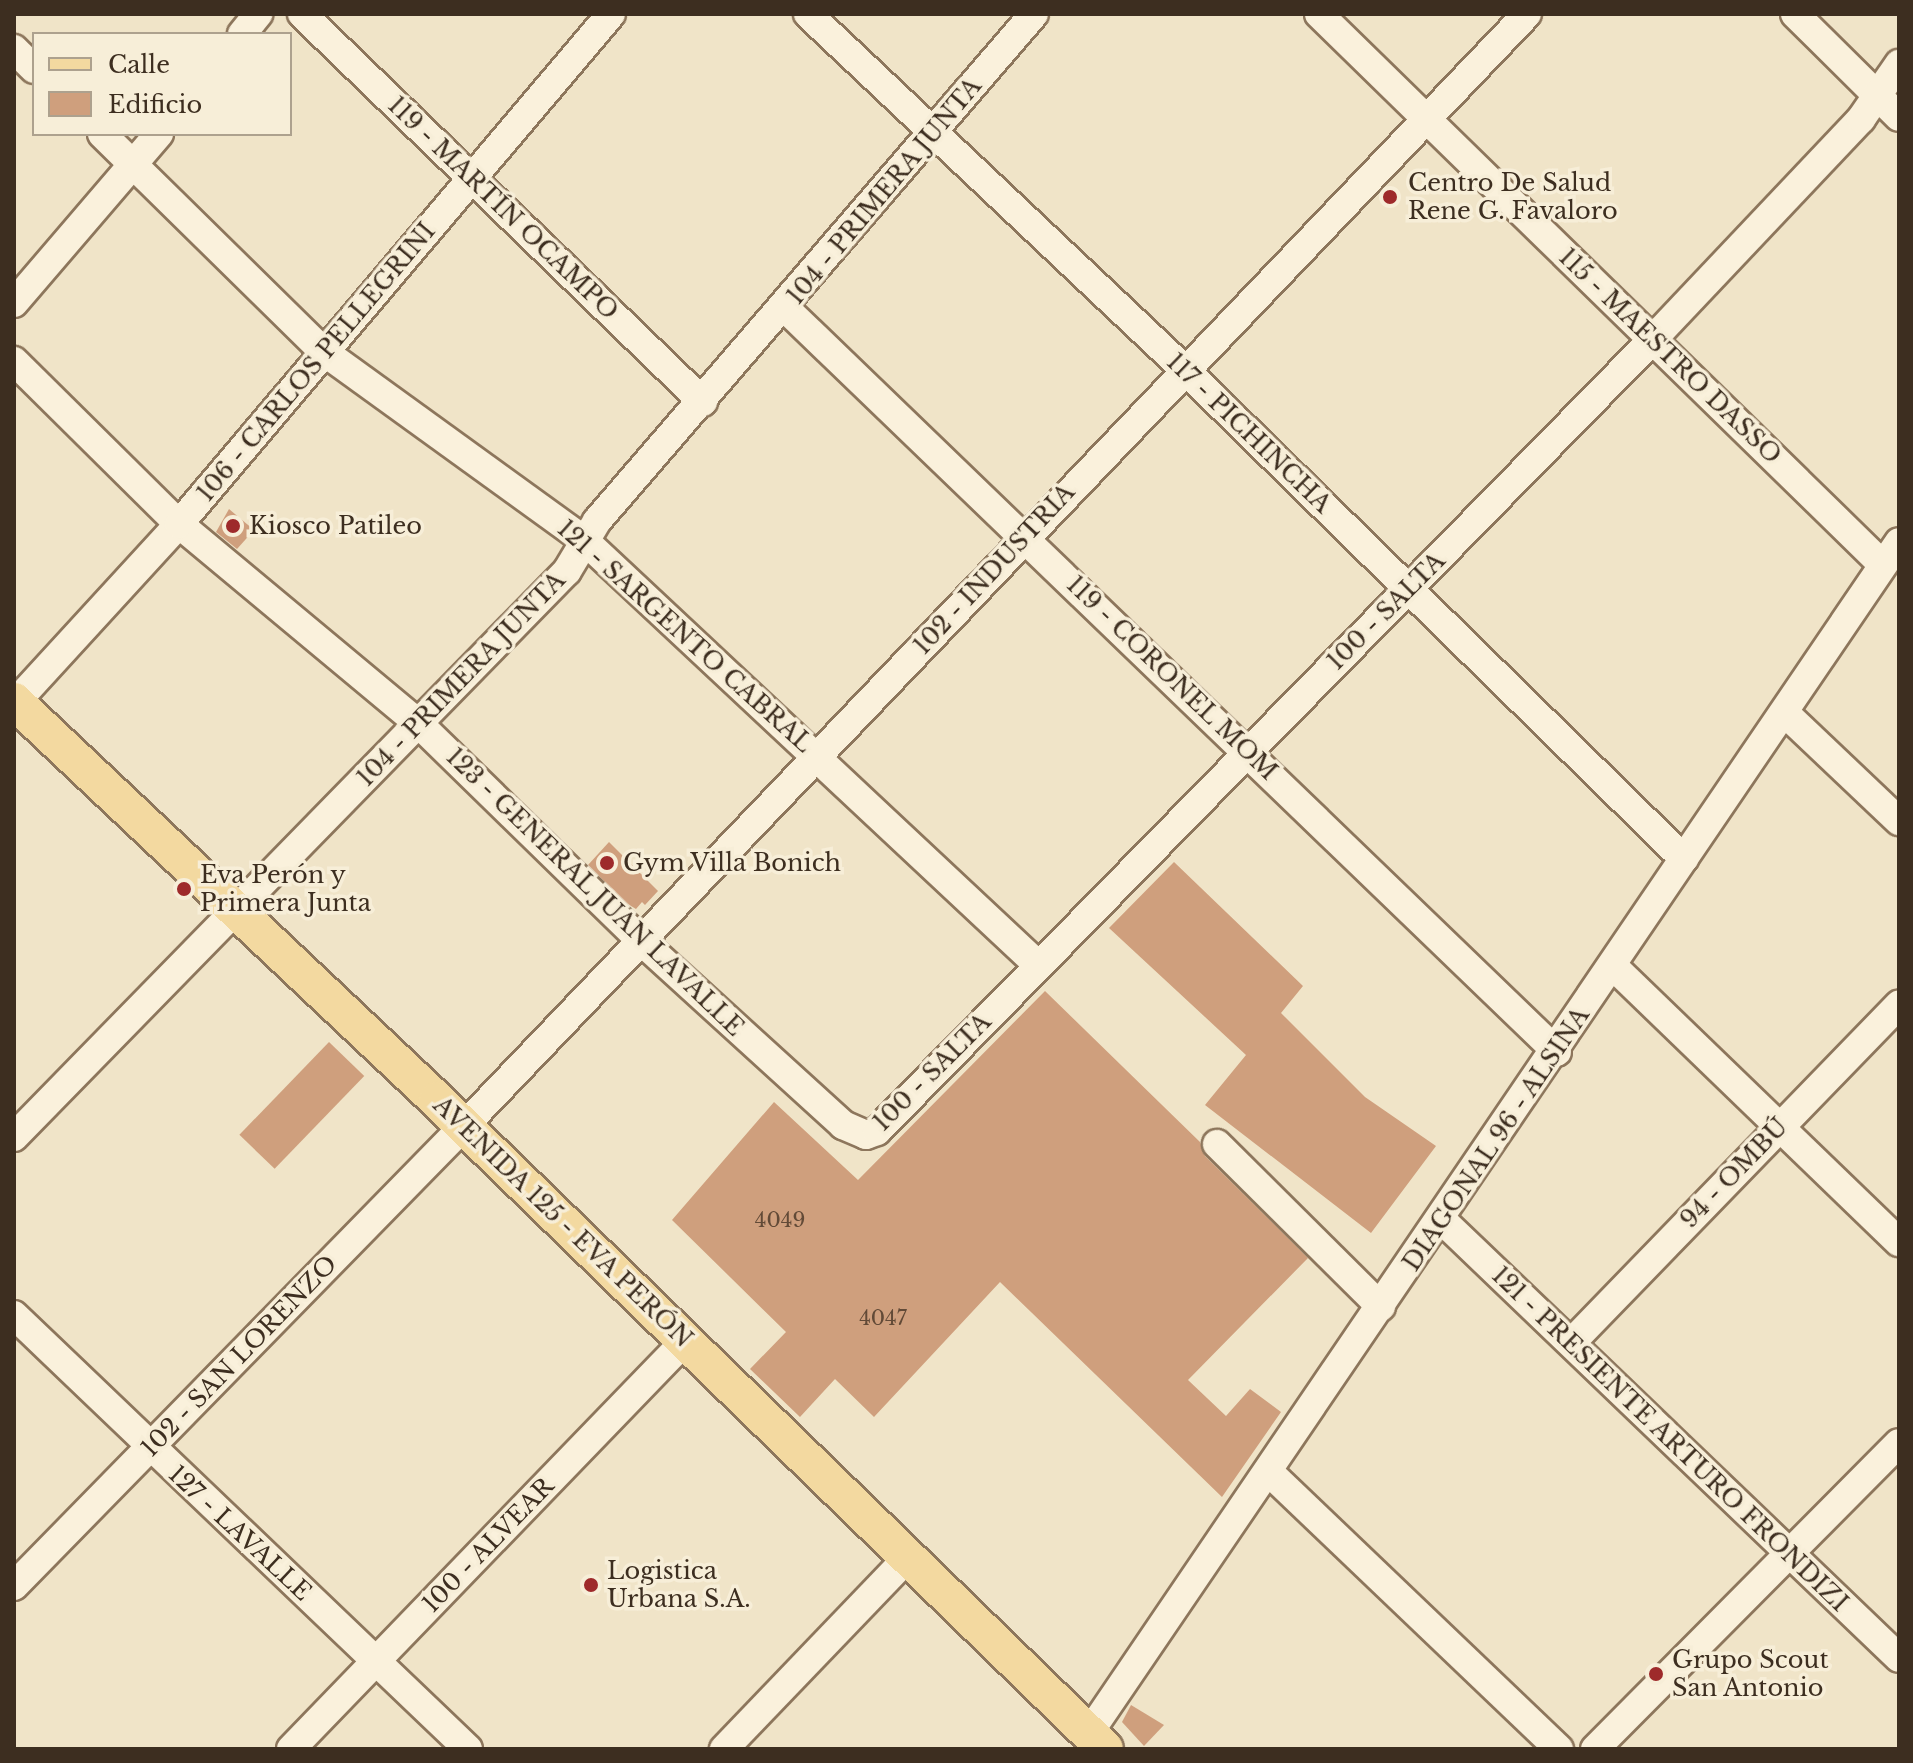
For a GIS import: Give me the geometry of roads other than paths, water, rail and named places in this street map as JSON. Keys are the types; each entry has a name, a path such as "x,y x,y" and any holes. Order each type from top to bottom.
{"main road":[{"name":"AVENIDA 125 - EVA PERÓN","path":"15,703 464,1126 1097,1741"}],"street":[{"path":"244,32 258,14"},
{"name":"119 - MARTÍN OCAMPO","path":"302,14 703,402"},
{"name":"106 - CARLOS PELLEGRINI","path":"15,703 179,524 611,14"},
{"name":"117 - PICHINCHA","path":"808,14 932,135 1184,369 1684,859"},
{"name":"104 - PRIMERA JUNTA","path":"14,1137 567,571 584,540 1034,14"},
{"name":"115 - MAESTRO DASSO","path":"1319,14 1653,339 1891,553"},
{"name":"102 - INDUSTRIA","path":"464,1126 1184,369 1527,14"},
{"path":"1795,14 1899,117"},
{"path":"14,49 32,67"},
{"name":"100 - SALTA","path":"855,1134 877,1131 1653,339 1861,119 1899,64"},
{"name":"121 - SARGENTO CABRAL","path":"104,136 323,351 584,540 1038,965"},
{"path":"14,303 157,136"},
{"name":"119 - CORONEL MOM","path":"785,308 1557,1052"},
{"name":"123 - GENERAL JUAN LAVALLE","path":"14,361 179,524 418,723 640,940 855,1134"},
{"name":"DIAGONAL 96 - ALSINA","path":"1097,1741 1269,1472 1557,1052 1891,553"},
{"path":"1785,713 1899,821"},
{"path":"1614,967 1899,1242"},
{"name":"94 - OMBÚ","path":"1572,1342 1899,1005"},
{"name":"102 - SAN LORENZO","path":"14,1586 464,1126"},
{"path":"1217,1144 1381,1307"},
{"name":"121 - PRESIENTE ARTURO FRONDIZI","path":"1441,1219 1899,1658"},
{"name":"127 - LAVALLE","path":"14,1315 468,1749"},
{"name":"100 - ALVEAR","path":"291,1749 685,1341"},
{"path":"1595,1749 1792,1555 1899,1443"},
{"path":"1269,1472 1559,1749"},
{"path":"724,1749 909,1556"}],"place":[{"name":"Centro De Salud Rene G. Favaloro","path":"1390,197"},
{"name":"Kiosco Patileo","path":"233,526"},
{"name":"Gym Villa Bonich","path":"607,863"},
{"name":"Eva Perón y Primera Junta","path":"184,889"},
{"name":"Logistica Urbana S.A.","path":"591,1585"},
{"name":"Grupo Scout San Antonio","path":"1656,1674"}]}
